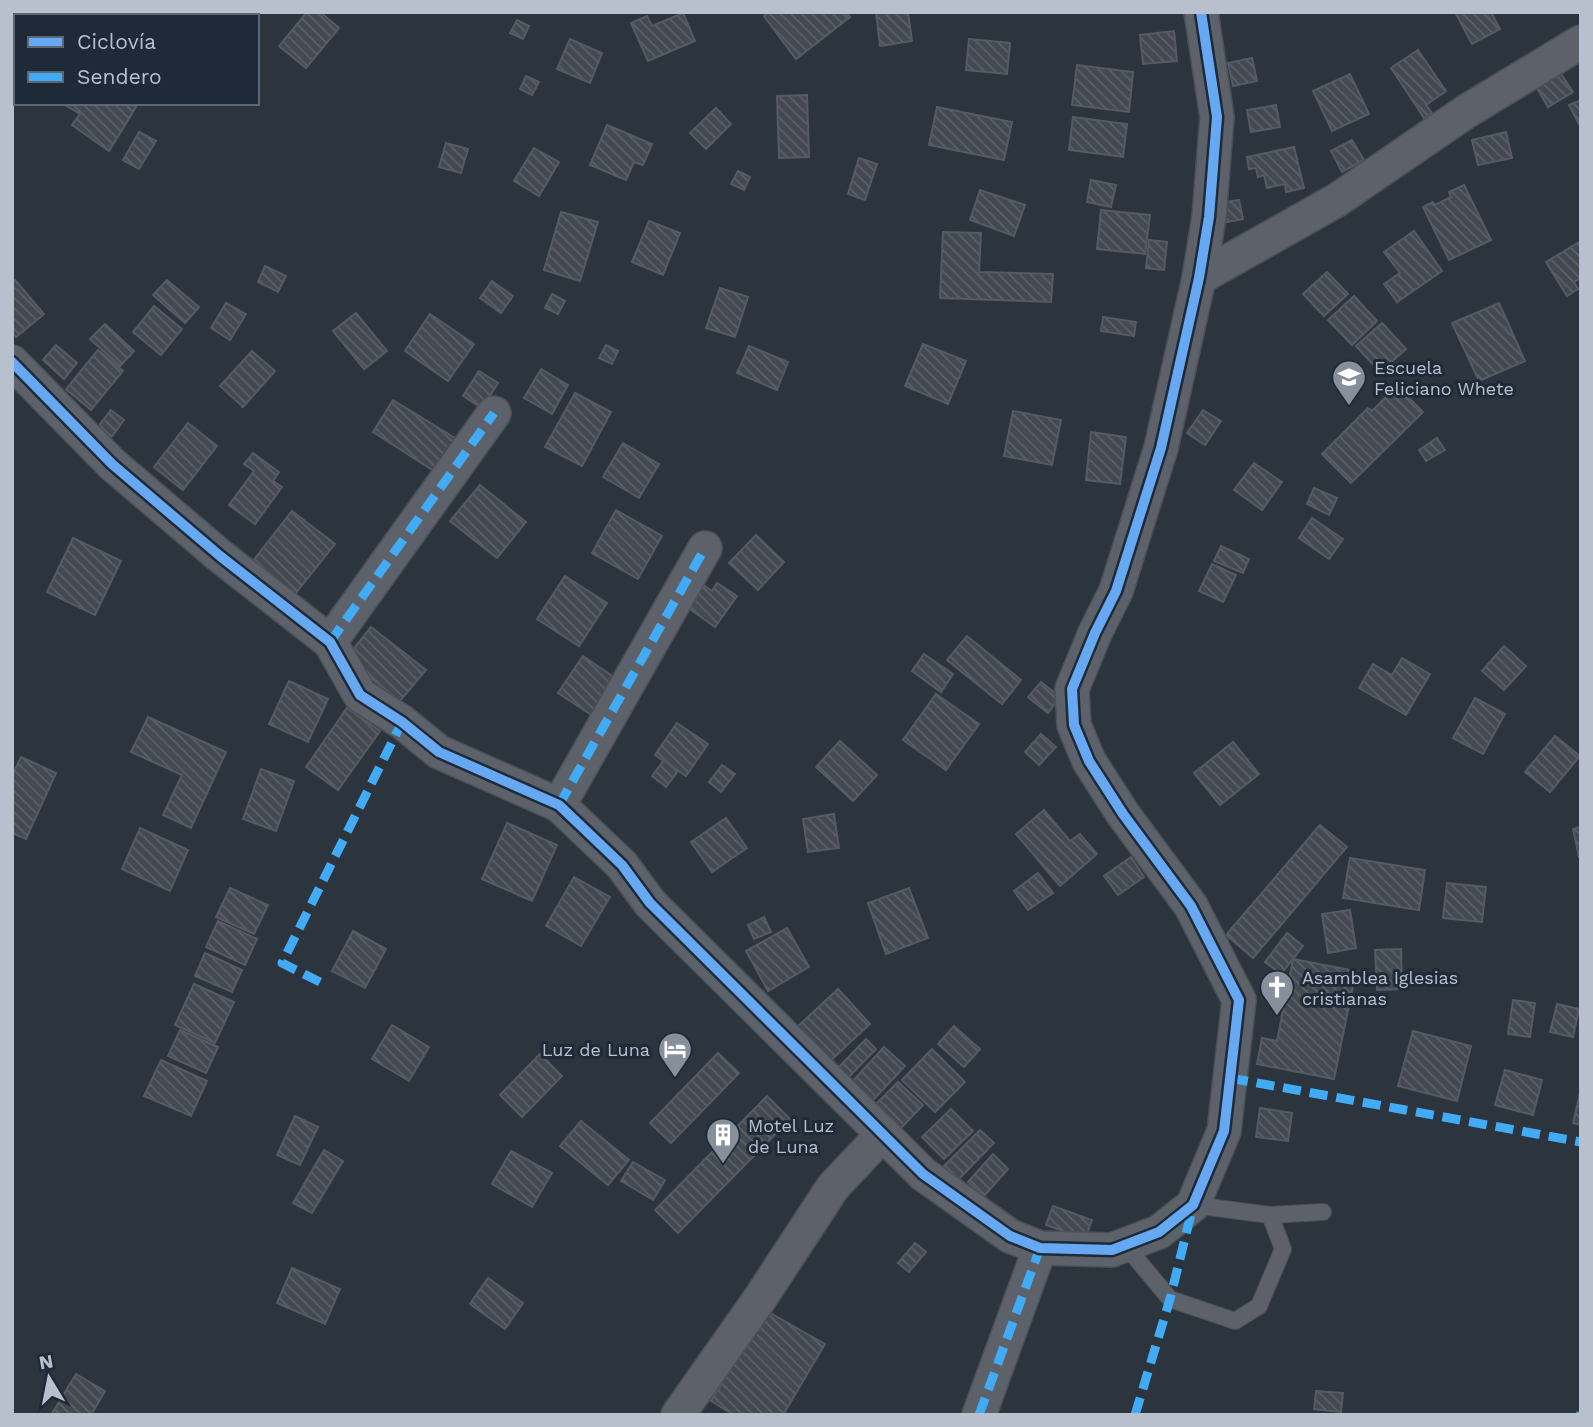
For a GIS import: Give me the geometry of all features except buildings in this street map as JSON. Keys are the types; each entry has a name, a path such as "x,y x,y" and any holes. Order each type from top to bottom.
{"street":[{"path":"12,362 112,464 220,556 330,642 360,695 402,722 439,752 559,805 622,865 650,903 923,1174 1010,1236 1040,1248 1112,1250 1159,1233 1193,1206 1224,1131 1239,1000 1191,906 1123,814 1089,761 1074,725 1072,689 1116,591 1161,448 1199,278 1209,217 1217,117 1202,12"},
{"path":"1199,278 1337,200 1467,111 1581,41"},
{"path":"330,642 494,413"},
{"path":"559,805 705,548"},
{"path":"678,1415 761,1297 833,1187 883,1134"},
{"path":"978,1415 1040,1248"}],"lane":[{"path":"1193,1206 1270,1215 1323,1212"},
{"path":"1125,1245 1170,1299 1235,1321 1259,1306 1283,1250 1270,1215"}],"marked path":[{"path":"330,642 494,413"},
{"path":"559,805 705,548"},
{"path":"320,982 282,963 402,722"},
{"path":"1230,1078 1581,1142"},
{"path":"1135,1415 1170,1299 1193,1206"},
{"path":"979,1415 1040,1248"}],"cycle path":[{"path":"12,362 112,464 220,556 330,642 360,695 402,722 439,752 559,805 622,865 650,903 923,1174 1010,1236 1040,1248 1112,1250 1159,1232 1193,1205 1224,1131 1239,1000 1191,906 1123,814 1089,761 1074,725 1072,689 1116,591 1161,448 1199,278 1209,217 1217,117 1201,12"}],"place":[{"name":"Escuela Feliciano Whete","path":"1349,407"},
{"name":"Asamblea Iglesias cristianas","path":"1277,1017"},
{"name":"Luz de Luna","path":"675,1079"},
{"name":"Motel Luz de Luna","path":"723,1165"}]}
